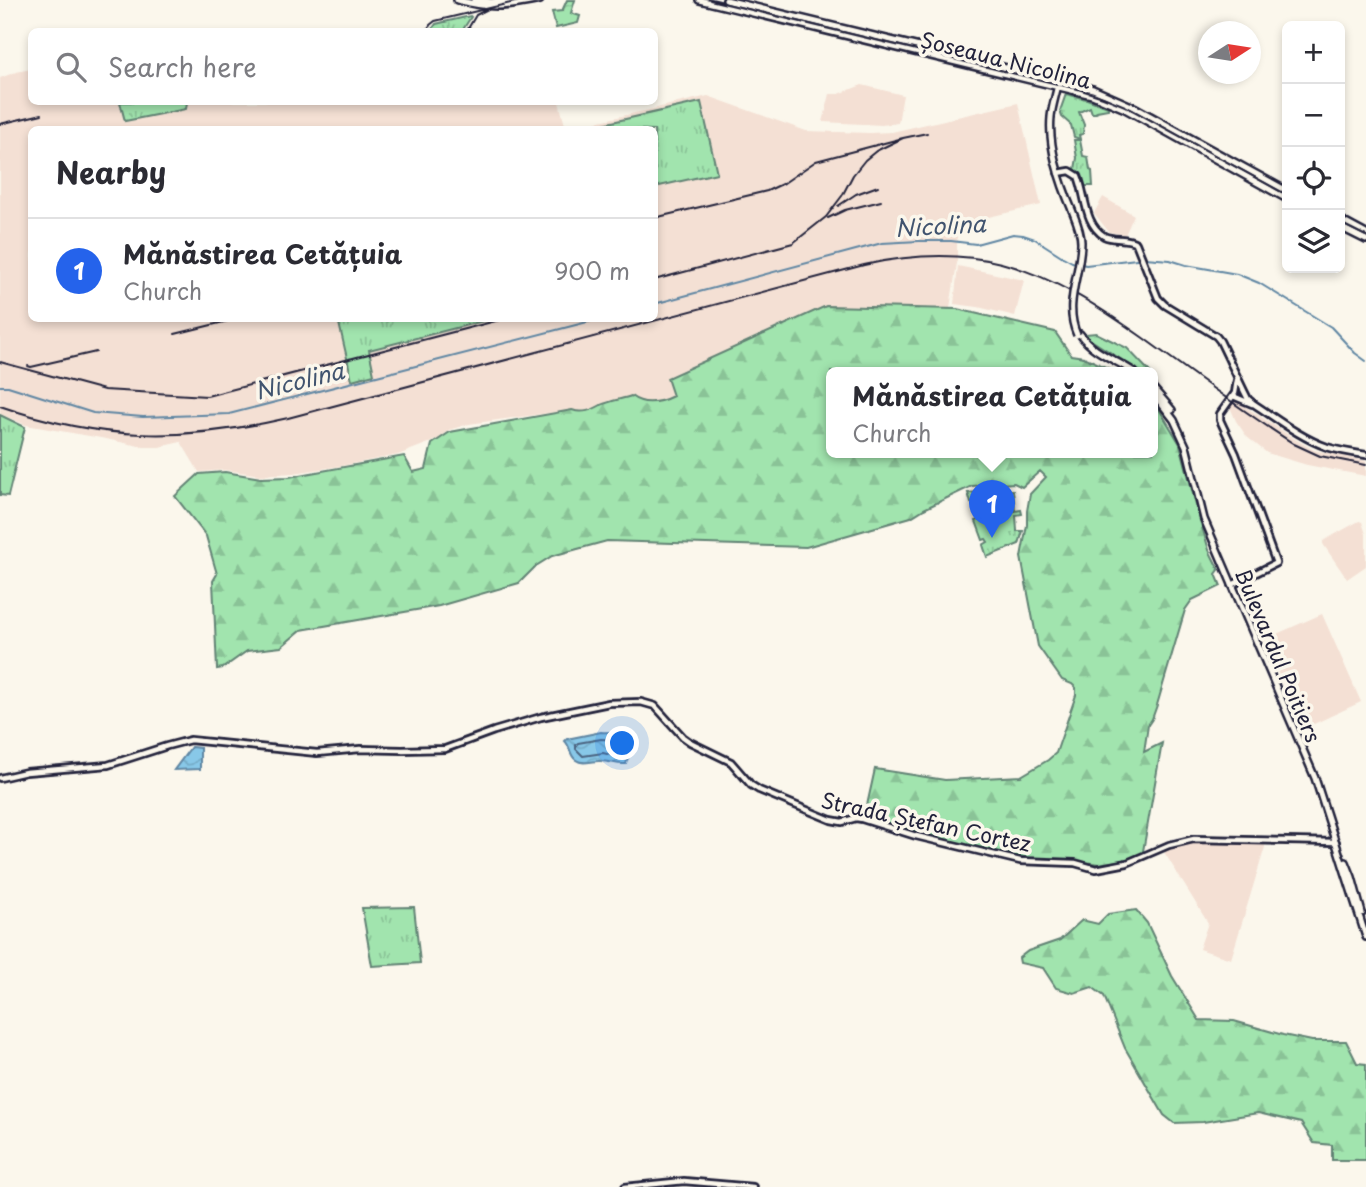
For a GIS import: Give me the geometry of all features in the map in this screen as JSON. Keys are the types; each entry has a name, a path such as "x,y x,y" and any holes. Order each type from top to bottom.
{"main road":[{"path":"457,0 497,7 540,0"},
{"path":"474,0 511,0"},
{"name":"Șoseaua Nicolina","path":"699,0 1060,84 1093,89 1127,103 1282,188"},
{"name":"Șoseaua Nicolina","path":"726,0 1060,84 1092,95 1117,105 1282,196"},
{"path":"1060,84 1051,125 1060,173 1081,240 1071,304 1073,326 1082,343 1092,352 1119,367"},
{"path":"1345,223 1366,235"},
{"path":"1345,229 1366,235"},
{"path":"1078,334 1094,349 1125,367"},
{"name":"Bulevardul Poitiers","path":"1158,397 1182,436 1204,519 1318,777 1366,926"},
{"name":"Bulevardul Poitiers","path":"1233,585 1315,778 1366,936"}],"street":[{"path":"1060,173 1070,171 1078,176 1084,203 1097,230 1109,238 1133,240 1136,243 1158,298 1164,305 1211,332 1220,341 1248,399 1323,446 1366,454"},
{"path":"1233,585 1276,563 1236,454 1220,420 1220,414 1236,393 1236,376"},
{"path":"1233,397 1254,404"},
{"name":"Strada Ștefan Cortez","path":"0,778 26,772 108,765 190,740 317,753 360,748 436,750 541,717 609,703 644,702 655,706 690,742 732,762 751,785 823,818 839,822 862,819 916,836 1013,859 1075,863 1096,869 1127,863 1169,845 1194,839 1336,842"},
{"path":"625,1187 684,1181 753,1187"}],"shaded area":[{"path":"28,70 28,105 560,105 565,126 28,126 28,322 658,322 658,126 579,126 708,96 806,131 870,133 892,132 1018,103 1041,205 957,222 957,263 950,308 826,306 668,378 673,396 659,403 637,401 631,396 595,410 572,410 469,424 449,430 439,439 398,455 341,466 261,475 225,470 199,472 181,442 144,447 26,425 0,414 0,78"},
{"path":"862,85 903,95 898,123 882,125 823,122 830,94 839,94"},
{"path":"1103,197 1134,215 1125,235 1109,232 1094,213"},
{"path":"958,266 1024,280 1015,316 954,304"},
{"path":"1235,400 1314,450 1366,461 1366,476 1307,465 1267,453 1247,437 1236,421 1230,407"},
{"path":"1359,521 1362,522 1366,534 1366,566 1347,579 1323,541"},
{"path":"1322,614 1361,702 1303,729 1263,640"},
{"path":"1195,841 1265,843 1231,959 1199,949 1208,923 1164,852"}],"green space":[{"path":"567,0 575,0 571,13 580,16 578,23 556,28 552,12 562,11"},
{"path":"471,17 464,28 433,28 436,24"},
{"path":"1066,94 1108,107 1096,113 1092,113 1090,107 1079,112 1084,125 1080,139 1074,137 1071,125 1062,117 1060,111"},
{"path":"701,102 717,173 658,186 658,126 594,126"},
{"path":"121,105 187,105 186,109 125,121"},
{"path":"1074,140 1080,140 1083,156 1088,157 1093,186 1085,186 1075,169 1077,158"},
{"path":"826,306 957,309 1055,332 1071,355 1084,357 1105,367 826,367 826,458 1158,458 1158,407 1180,444 1209,550 1219,570 1216,574 1221,586 1192,600 1185,610 1157,705 1148,725 1144,752 1162,743 1142,857 1100,864 1067,860 1020,861 864,819 875,769 945,780 1021,776 1056,753 1076,688 1062,680 1038,646 1021,557 1030,494 1046,477 1040,471 1022,487 1014,483 972,486 911,517 806,547 607,541 552,556 536,566 519,583 439,606 301,630 281,647 247,651 223,668 217,669 213,581 217,574 206,536 175,496 199,474 225,472 261,478 289,477 404,456 413,472 426,469 432,444 450,432 572,410 587,411 631,396 646,402 657,402 673,396 667,378"},
{"path":"339,322 479,322 369,350 374,374 352,380"},
{"path":"1096,333 1127,348 1145,367 1133,367 1085,334"},
{"path":"0,415 25,427 8,496 0,495"},
{"path":"1013,490 1015,511 1021,510 1022,514 1016,515 1017,531 1023,531 1019,544 987,557 983,545 988,542 983,540 976,521 981,519 980,511 976,502 971,503 968,493"},
{"path":"414,907 420,963 372,966 362,908"},
{"path":"1136,910 1147,923 1172,976 1199,1020 1234,1021 1312,1041 1346,1041 1357,1063 1366,1064 1366,1160 1332,1160 1332,1145 1314,1143 1301,1123 1258,1113 1203,1122 1174,1123 1164,1115 1125,1048 1104,996 1092,987 1074,993 1056,988 1043,968 1020,963 1019,958 1028,951 1060,940 1082,920 1098,924 1108,914"}],"water":[{"path":"601,732 632,734 633,741 626,764 581,762 574,758 565,741 567,739"},
{"path":"191,747 200,748 200,769 174,770"}],"waterway":[{"name":"Nicolina","path":"658,303 882,243 951,241 976,244 1013,234 1035,239 1072,262 1086,265 1145,258 1170,260 1237,274 1259,283 1331,327 1366,361"},
{"name":"Nicolina","path":"0,386 8,386 93,413 143,417 229,414 587,322"}],"tram line":[{"path":"429,28 435,21 523,0"},
{"path":"710,0 1103,97 1125,106 1282,192"},
{"path":"468,28 476,15 486,10"},
{"path":"1345,226 1366,236"}],"railway":[{"path":"0,124 42,114"},
{"path":"658,217 767,191 816,161 927,133"},
{"path":"658,279 793,243 826,217 865,160 876,151 903,138"},
{"path":"838,206 856,194 878,186"},
{"path":"828,218 845,210 881,201"},
{"path":"658,320 864,265 898,259 949,256 1001,263 1057,284 1092,304 1294,444 1320,456 1366,465"},
{"path":"175,334 224,322"},
{"path":"0,362 104,390 207,396 492,322"},
{"path":"0,406 37,418 108,432 178,434 213,431 288,418 649,322"},
{"path":"28,366 96,352"}],"place":[{"name":"Mănăstirea Cetățuia","path":"992,538"}]}
